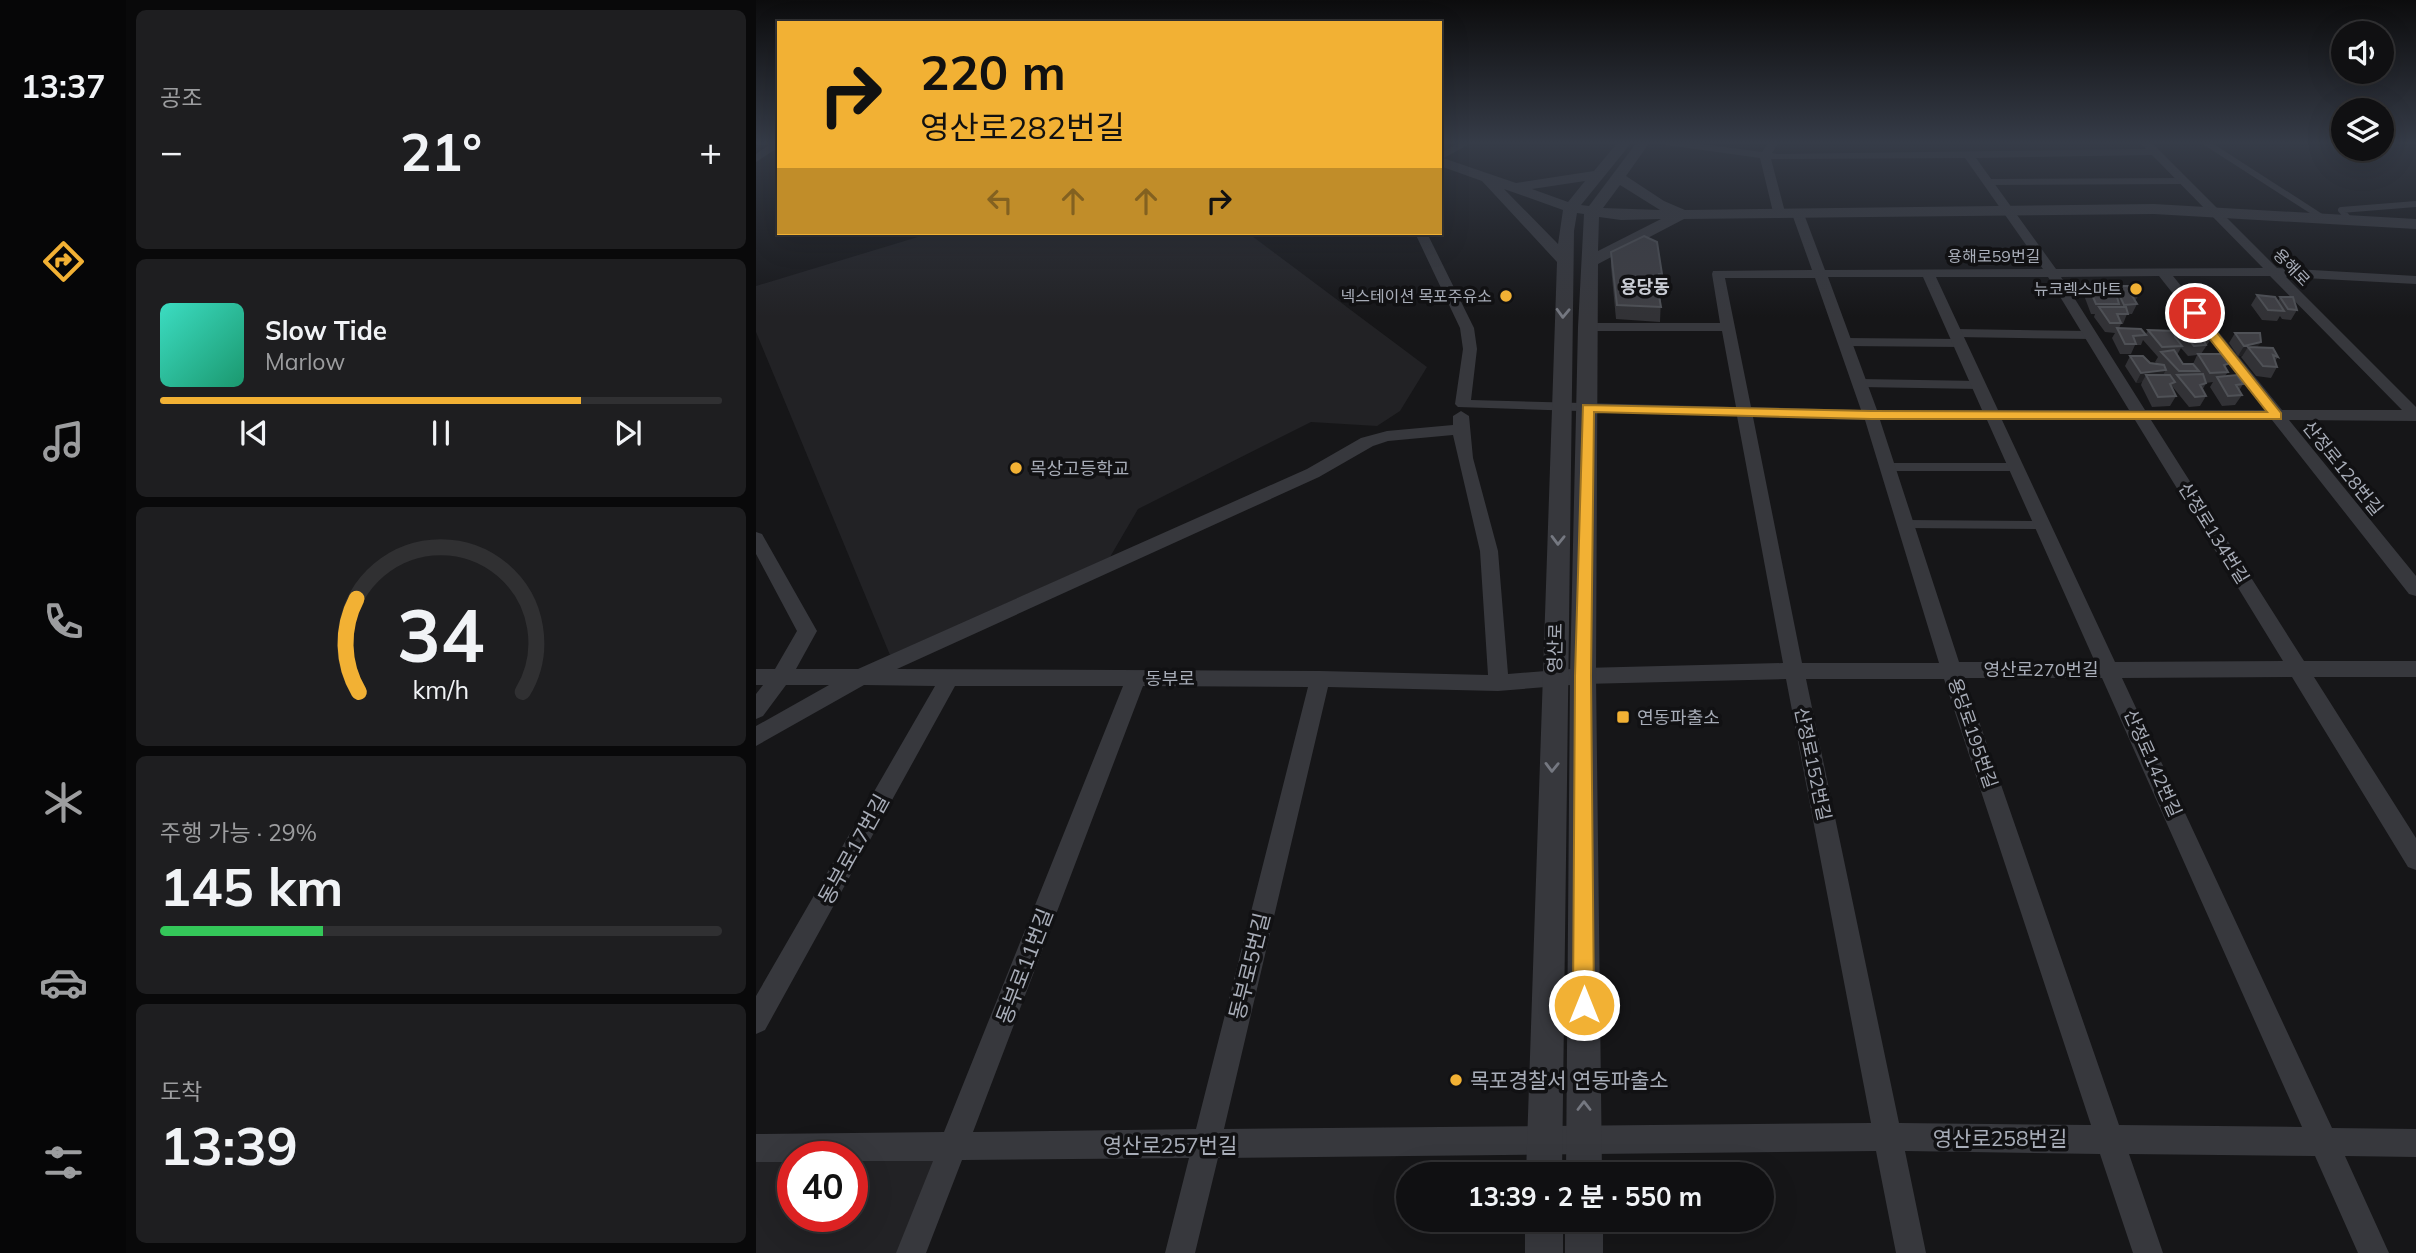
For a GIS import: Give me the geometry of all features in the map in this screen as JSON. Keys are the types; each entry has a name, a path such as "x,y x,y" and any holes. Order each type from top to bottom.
{"street":[{"path":"1507,200 1565,261"},
{"path":"1553,200 1582,210 1621,215 2128,209 2416,224"},
{"name":"영산로","path":"1544,1162 1566,231 1589,200"},
{"path":"1651,200 1682,214"},
{"name":"용당로195번길","path":"1784,200 1820,274 1860,383 1951,669 2148,1253"},
{"name":"산정로134번길","path":"1999,200 2052,273 2416,859"},
{"name":"용해로","path":"2203,200 2416,416"},
{"name":"영산로","path":"1582,210 1590,262 1583,676 1584,1162"},
{"path":"1590,262 1682,214"},
{"path":"1422,235 1467,328 1471,349 1459,429 1491,561 1498,683"},
{"name":"용해로59번길","path":"1718,274 2162,271 2271,272 2416,280"},
{"name":"산정로128번길","path":"2162,271 2416,589"},
{"name":"산정로152번길","path":"1718,274 1794,671 1911,1253"},
{"name":"산정로142번길","path":"1928,274 2374,1253"},
{"path":"1587,327 1728,327"},
{"path":"1463,404 1871,415 2416,416"},
{"path":"756,737 863,676 1312,473 1367,442 1415,432 1459,429"},
{"path":"756,538 807,631 781,677 756,710"},
{"name":"영산로270번길","path":"1583,676 1951,669 2416,669"},
{"name":"동부로","path":"756,677 1498,683 1554,681 1583,676"},
{"name":"동부로17번길","path":"756,1021 950,677"},
{"name":"동부로11번길","path":"911,1253 1136,678"},
{"name":"동부로5번길","path":"1180,1253 1204,1144 1320,680"},
{"name":"영산로258번길","path":"1584,1142 1889,1137 2416,1143"},
{"name":"영산로257번길","path":"756,1148 1584,1142"},
{"path":"1544,1232 1544,1253"},
{"path":"1584,1232 1584,1253"}],"lane":[{"path":"2296,200 2323,218"},
{"path":"2349,219 2341,210 2416,204"},
{"path":"1845,342 2091,335"},
{"path":"1860,383 1980,385"},
{"path":"1888,467 2018,467"},
{"path":"1906,524 2044,525"}],"shaded area":[{"name":"목상고등학교","path":"924,235 1251,235 1427,367 1400,411 1377,426 1311,422 1138,509 1110,557 890,655 756,332 756,286"},
{"path":"960,1146 922,1253 756,1253 756,1149 777,1149 777,1232 868,1232 868,1147"}],"building":[{"path":"1644,236 1657,242 1662,274 1659,274 1661,285 1657,285 1661,307 1617,305 1611,252"},
{"path":"2115,286 2136,286 2140,293 2131,294 2137,304 2124,305"},
{"path":"2089,288 2103,289 2106,297 2117,297 2119,304 2096,304"},
{"path":"2257,295 2275,297 2284,311 2268,310"},
{"path":"2280,297 2293,297 2297,310 2288,309"},
{"path":"2099,307 2126,307 2128,314 2117,314 2121,323 2110,323"},
{"path":"2178,327 2207,327 2213,336 2202,337 2206,345 2194,346"},
{"path":"2117,328 2141,329 2146,335 2133,336 2136,344 2125,344"},
{"path":"2148,330 2175,331 2175,337 2182,346 2162,347"},
{"path":"2235,333 2260,333 2261,342 2244,346"},
{"path":"2248,347 2273,348 2278,357 2273,355 2277,367 2263,366"},
{"path":"2174,350 2183,364 2193,364 2199,371 2179,371 2161,352"},
{"path":"2198,354 2221,354 2231,363 2224,365 2228,372 2210,373"},
{"path":"2130,356 2143,356 2150,363 2164,365 2166,370 2141,373"},
{"path":"2203,374 2206,383 2200,385 2206,396 2195,397 2177,375"},
{"path":"2146,375 2170,375 2175,382 2170,384 2176,396 2158,397"},
{"path":"2237,375 2243,384 2236,385 2242,395 2228,396 2217,377"}],"place":[{"name":"뉴코렉스마트","path":"2136,289"},
{"name":"넥스테이션 목포주유소","path":"1506,296"},
{"name":"목상고등학교","path":"1016,468"},
{"name":"연동파출소","path":"1623,717"},
{"name":"목포경찰서 연동파출소","path":"1456,1080"}],"district":[{"name":"용당동","path":"1645,286"}],"route":[{"path":"1584,1005 1583,676 1588,408 1871,415 2277,416 2195,313"}]}
